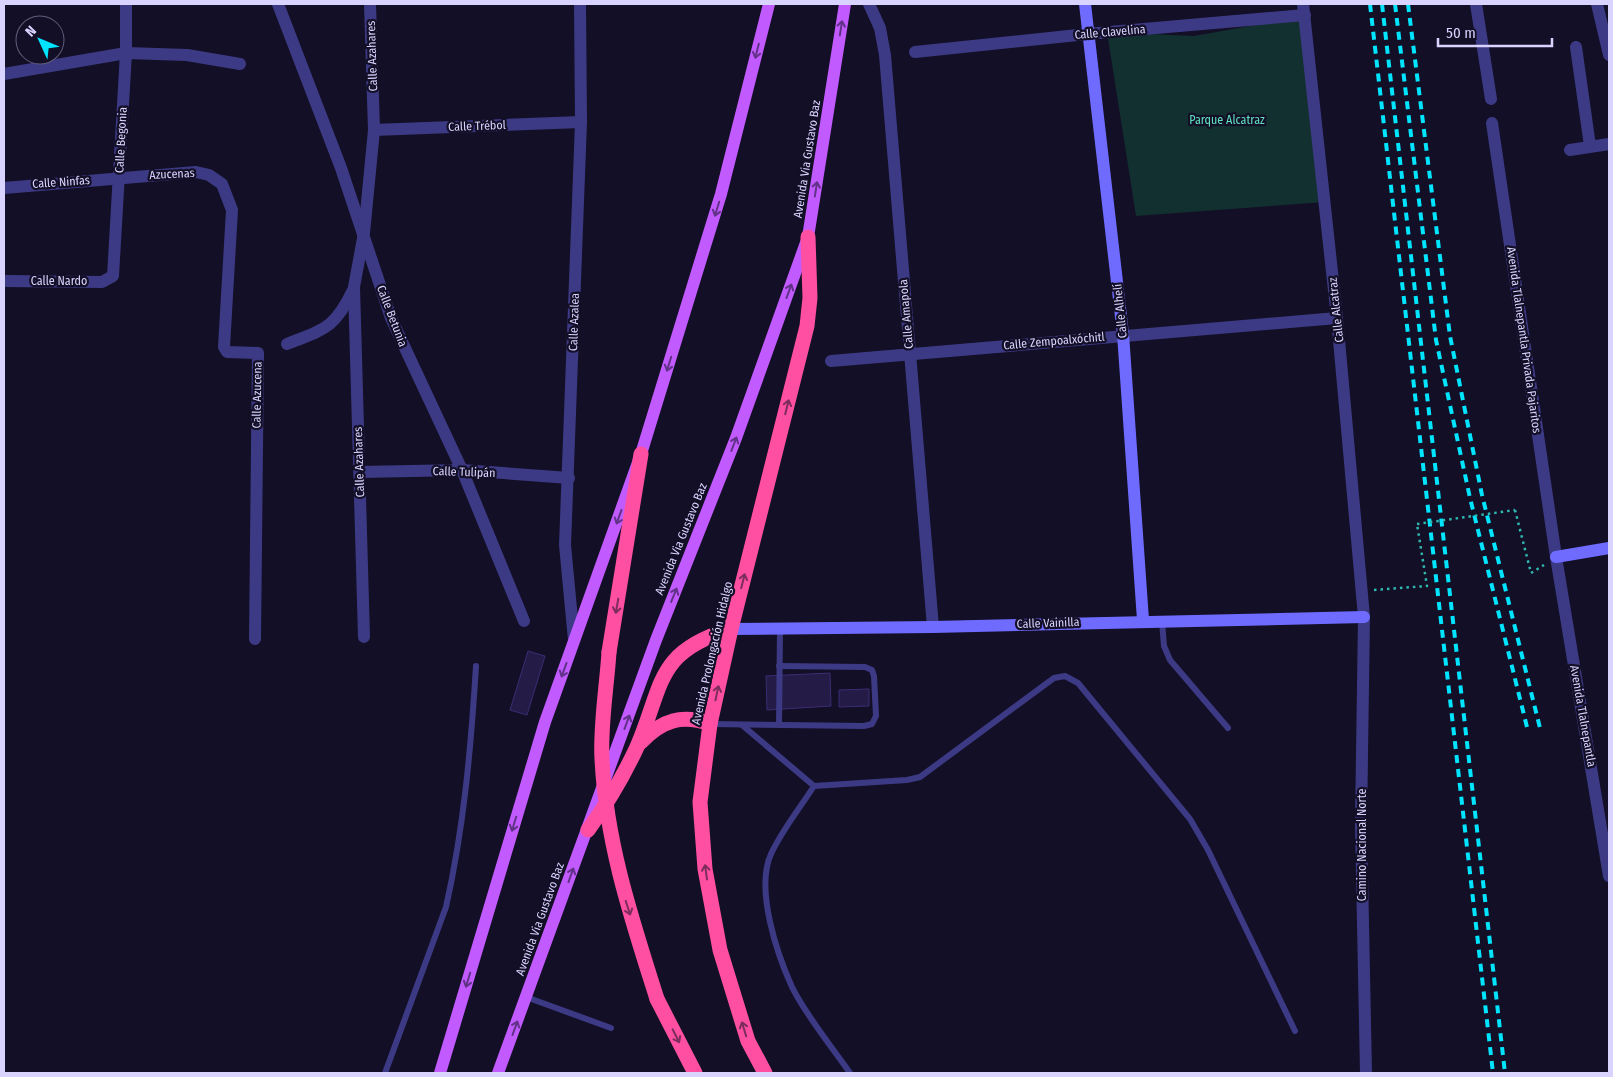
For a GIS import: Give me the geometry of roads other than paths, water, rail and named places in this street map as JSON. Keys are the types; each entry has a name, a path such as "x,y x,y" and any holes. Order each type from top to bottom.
{"highway":[{"name":"Avenida Prolongación Hidalgo","path":"765,1073 748,1041 720,950 705,869 700,802 710,724 731,629 807,326 810,298 808,237"},
{"path":"641,454 609,652 602,757 610,827 624,895 657,999 695,1073"},
{"path":"588,830 615,792 637,747 668,667 691,644 707,636 731,629"},
{"path":"637,747 659,725 670,721 681,718 696,719 710,724"}],"main road":[{"path":"440,1073 544,722 641,454 721,194 769,4"},
{"name":"Avenida Via Gustavo Baz","path":"498,1073 656,640 736,438 808,237 844,4"}],"street":[{"name":"Calle Begonia","path":"113,276 126,53 126,4"},
{"name":"Calle Betunia","path":"278,4 342,168 391,318 462,470 524,621"},
{"name":"Calle Azahares","path":"364,638 354,287 364,233 374,130 370,4"},
{"name":"Calle Azalea","path":"574,640 566,545 581,122 580,4"},
{"name":"Calle Amapola","path":"869,4 880,28 885,55 909,354 934,627"},
{"name":"Calle Alhelí","path":"1085,4 1123,334 1143,620"},
{"path":"1476,4 1491,99"},
{"path":"1597,4 1609,55"},
{"name":"Calle Clavelina","path":"915,52 1304,10"},
{"name":"Calle Alcatraz","path":"1304,10 1364,616"},
{"path":"1576,47 1590,146"},
{"path":"4,74 126,53 187,55 240,64"},
{"name":"Calle Trébol","path":"374,130 581,122"},
{"name":"Avenida Tlalnepantla Privada Pajaritos","path":"1492,123 1556,557"},
{"path":"1570,150 1609,144"},
{"name":"Azucenas","path":"119,178 196,172 209,175 222,184"},
{"name":"Calle Ninfas","path":"4,188 119,178"},
{"name":"Calle Azucena","path":"222,184 232,210 224,347 227,352 232,353 258,352 255,639"},
{"name":"Calle Nardo","path":"4,281 102,282 113,276"},
{"name":"Calle Azahares","path":"287,344 317,332 337,319 354,287"},
{"name":"Calle Zempoalxóchitl","path":"831,361 1123,334 1336,318"},
{"name":"Calle Tulipán","path":"360,472 462,470 569,478"},
{"path":"1556,557 1609,548"},
{"name":"Avenida Tlalnepantla","path":"1556,557 1609,876"},
{"name":"Calle Vainilla","path":"731,629 934,627 1143,620 1364,616"},
{"name":"Camino Nacional Norte","path":"1364,616 1361,824 1366,1073"}],"lane":[{"path":"1162,620 1164,646 1170,660 1228,728"},
{"path":"779,725 780,628"},
{"path":"385,1073 446,907 468,776 476,666"},
{"path":"710,724 864,726 872,724 876,716 872,670 865,668 779,666"},
{"path":"742,725 814,786 907,780 920,777 1054,678 1065,676 1078,683 1190,819 1208,850 1295,1031"},
{"path":"814,786 771,855 765,879 769,912 776,943 793,988 850,1073"},
{"path":"526,997 611,1028"}],"railway":[{"path":"1370,4 1493,1073"},
{"path":"1382,4 1505,1073"},
{"path":"1395,4 1436,340 1470,498 1528,731"},
{"path":"1408,4 1450,336 1482,495 1540,728"}],"park label":[{"name":"Parque Alcatraz","path":"1227,120"}]}
